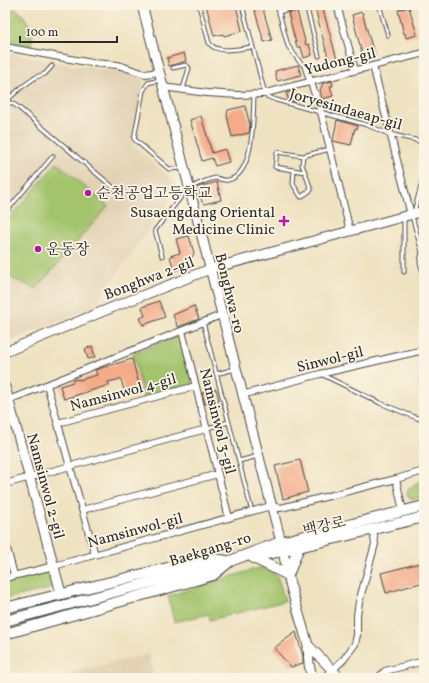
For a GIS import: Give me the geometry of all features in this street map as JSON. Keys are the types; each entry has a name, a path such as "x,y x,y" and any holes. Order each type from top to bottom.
{"main road":[{"name":"Baekgang-ro","path":"5,621 230,561 424,506"},
{"name":"백강로","path":"230,561 252,557 282,546 299,547 424,518"},
{"path":"252,557 288,576 299,547"},
{"path":"5,608 208,558 230,561"},
{"path":"5,634 213,575 230,561"}],"street":[{"name":"Bonghwa-ro","path":"142,5 282,546 288,576 308,645"},
{"path":"337,5 355,70"},
{"name":"Yudong-gil","path":"5,47 92,63 118,65 161,79 183,90 238,95 263,94 424,53"},
{"path":"373,66 410,215"},
{"path":"306,68 321,112 350,231"},
{"name":"Bonghwa 2-gil","path":"5,352 210,269 424,211"},
{"path":"7,401 222,315"},
{"name":"Namsinwol 3-gil","path":"182,331 229,518"},
{"name":"Sinwol-gil","path":"242,395 320,374 424,350"},
{"name":"Namsinwol 4-gil","path":"47,385 95,555"},
{"name":"Namsinwol 4-gil","path":"58,423 196,386"},
{"name":"Namsinwol 2-gil","path":"5,387 7,401 61,593"},
{"path":"5,484 206,429"},
{"name":"Namsinwol-gil","path":"5,578 95,555 271,506 285,507 424,472"},
{"path":"82,510 218,474"},
{"path":"396,479 403,511"},
{"path":"324,678 344,659 355,644 359,602 375,544 373,530"},
{"path":"5,541 14,575"},
{"path":"308,645 340,678"},
{"path":"308,645 309,664 312,678"},
{"path":"378,678 385,671 424,661"}],"lane":[{"path":"199,5 209,43 212,47 220,50 253,47"},
{"path":"242,5 263,94"},
{"path":"277,5 288,46 298,61 306,68"},
{"path":"279,12 302,5"},
{"path":"306,5 319,56"},
{"path":"379,5 388,35"},
{"path":"173,68 186,65 189,68 183,90"},
{"path":"5,102 36,77 45,74 52,66"},
{"path":"161,79 148,83 143,91 134,139 169,169 184,168"},
{"path":"162,256 155,230 189,188 215,178 228,180 238,174 251,148 254,94"},
{"name":"Joryesindaeap-gil","path":"263,94 276,100 367,125 390,134 424,142"},
{"path":"5,102 12,103 18,107 115,190"},
{"path":"305,172 275,167 277,152 303,156 330,149"},
{"path":"5,213 53,156"},
{"path":"294,170 293,184 300,197 311,190 302,165 303,156"},
{"path":"404,272 410,215 424,174"},
{"path":"410,215 422,252 420,263 424,275"},
{"path":"203,322 252,512"},
{"path":"216,374 235,369"},
{"path":"320,374 380,403 424,420"},
{"path":"422,380 424,393"},
{"path":"206,429 229,422"},
{"path":"239,461 258,456"}],"shaded area":[{"name":"순천공업고등학교","path":"5,52 52,62 102,70 134,73 144,79 130,143 175,182 167,205 92,308 5,343"},
{"path":"149,654 154,678 50,678 91,668"}],"green space":[{"path":"15,9 24,16 27,21 32,37 31,47 5,41 5,11"},
{"name":"운동장","path":"57,163 108,206 36,289 5,275 5,224"},
{"path":"180,335 193,385 144,398 133,354"},
{"path":"424,479 424,497 411,500 407,494 408,490"},
{"path":"262,567 277,575 285,601 210,620 209,614 174,622 168,596"},
{"path":"51,570 53,584 50,589 5,599 5,581"}],"building":[{"path":"206,5 236,5 242,31 224,36 223,34 214,36"},
{"path":"262,6 272,40 264,42 254,8"},
{"path":"322,6 338,63 330,65 315,8"},
{"path":"409,7 417,35 406,38 398,10"},
{"path":"297,11 306,45 309,44 312,55 304,58 301,47 297,47 288,13"},
{"path":"362,12 374,54 363,57 352,15"},
{"path":"184,53 186,61 169,66 167,58"},
{"path":"298,65 301,75 277,81 275,71"},
{"path":"332,81 333,86 330,86 333,96 322,99 320,90 323,83"},
{"path":"294,91 299,101 295,102 289,100 286,93"},
{"path":"245,106 250,125 249,133 232,137 227,116 228,110"},
{"path":"201,116 212,153 225,149 229,162 215,166 212,158 202,161 190,120"},
{"path":"337,120 358,126 357,129 355,128 351,145 333,141"},
{"path":"217,182 221,200 204,204 202,202 198,187"},
{"path":"189,236 194,253 188,265 174,271 170,256 180,253 176,239"},
{"path":"159,301 165,317 143,325 140,318 145,316 142,307"},
{"path":"194,306 199,319 178,327 173,315"},
{"path":"92,346 95,357 88,359 85,349"},
{"path":"132,359 141,391 126,393 121,379 108,382 109,385 64,399 60,386 73,382 73,380 79,380 97,375 95,370"},
{"path":"216,389 219,400 205,404 202,393"},
{"path":"300,460 308,492 283,499 275,466"},
{"path":"424,562 424,582 386,593 381,573"},
{"path":"296,632 303,656 303,663 291,667 274,648"}],"place":[{"name":"순천공업고등학교","path":"88,193"},
{"name":"Susaengdang Oriental Medicine Clinic","path":"284,221"},
{"name":"운동장","path":"38,249"}]}
